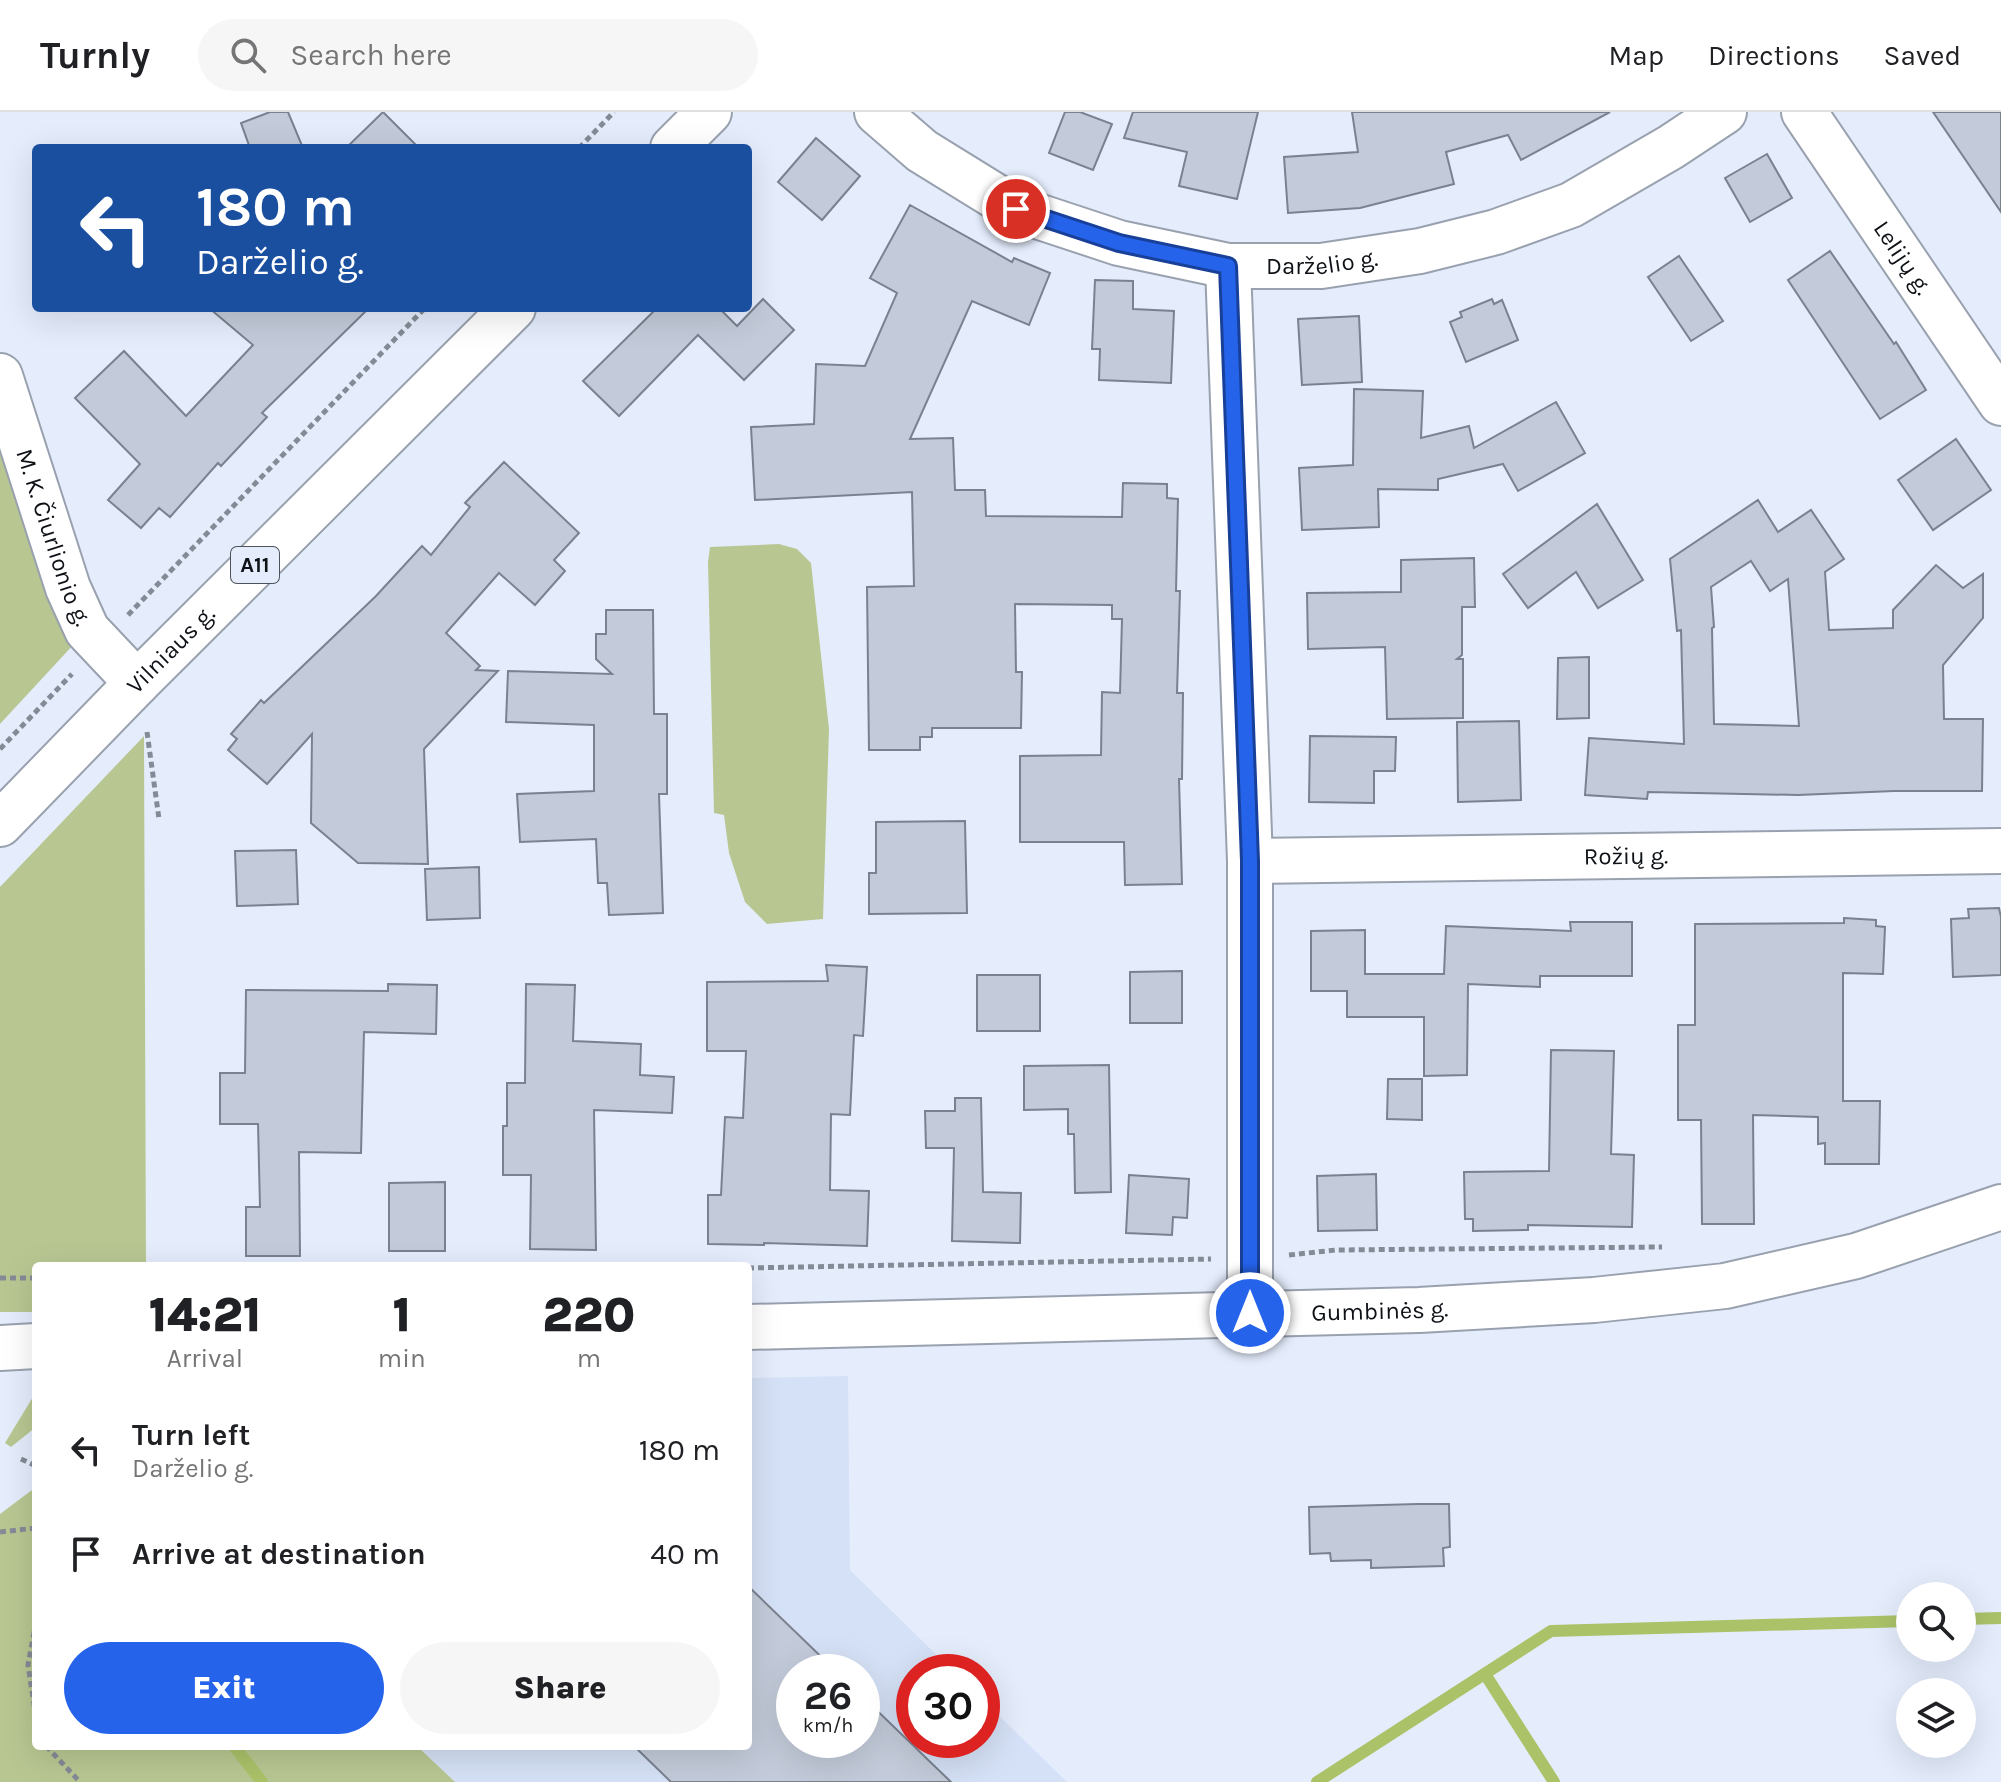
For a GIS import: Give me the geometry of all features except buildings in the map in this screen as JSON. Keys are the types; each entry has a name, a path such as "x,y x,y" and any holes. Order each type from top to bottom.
{"main road":[{"path":"677,144 709,112"},
{"name":"Darželio g.","path":"877,112 922,151 1016,209 1119,243 1228,266 1321,266 1420,251 1496,232 1571,205 1724,112"},
{"name":"Lelijų g.","path":"1804,112 2001,403"},
{"path":"1228,266 1250,861 1250,1313"},
{"name":"Vilniaus g.","path":"0,824 509,312"},
{"name":"M. K. Čiurlionio g.","path":"0,376 68,588 87,630 137,683"},
{"name":"Rožių g.","path":"1250,861 2001,851"},
{"name":"Gumbinės g.","path":"752,1327 1510,1307 1725,1286 1856,1256 2001,1207"},
{"path":"0,1348 32,1346"}],"path":[{"path":"583,144 614,112"},
{"path":"0,749 421,312"},
{"path":"137,683 159,819"},
{"path":"752,1268 1250,1259 1336,1250 1672,1247"},
{"path":"0,1278 32,1278"},
{"path":"21,1459 32,1464"},
{"path":"0,1532 32,1528"},
{"path":"32,1644 28,1665 32,1691"},
{"path":"50,1750 80,1782"}],"shaded area":[{"path":"848,1376 850,1570 936,1654 896,1654 896,1758 1000,1758 1000,1717 1067,1782 455,1782 421,1750 752,1750 752,1378"}],"green space":[{"path":"0,376 87,630 0,724"},
{"path":"779,544 797,549 811,563 829,729 823,919 767,924 745,902 729,853 724,815 714,813 708,562 710,547"},
{"path":"144,736 146,1262 32,1262 32,1312 0,1312 0,887"},
{"path":"32,1399 32,1430 11,1447 5,1443"},
{"path":"32,1490 32,1750 421,1750 455,1782 0,1782 0,1514"}],"waterway":[{"path":"1976,1619 2001,1618"},
{"path":"1317,1782 1551,1631 1896,1621"},
{"path":"1485,1674 1554,1782"},
{"path":"237,1750 262,1782"}],"route":[{"path":"1016,209 1119,243 1228,266 1250,861 1250,1313"}]}
